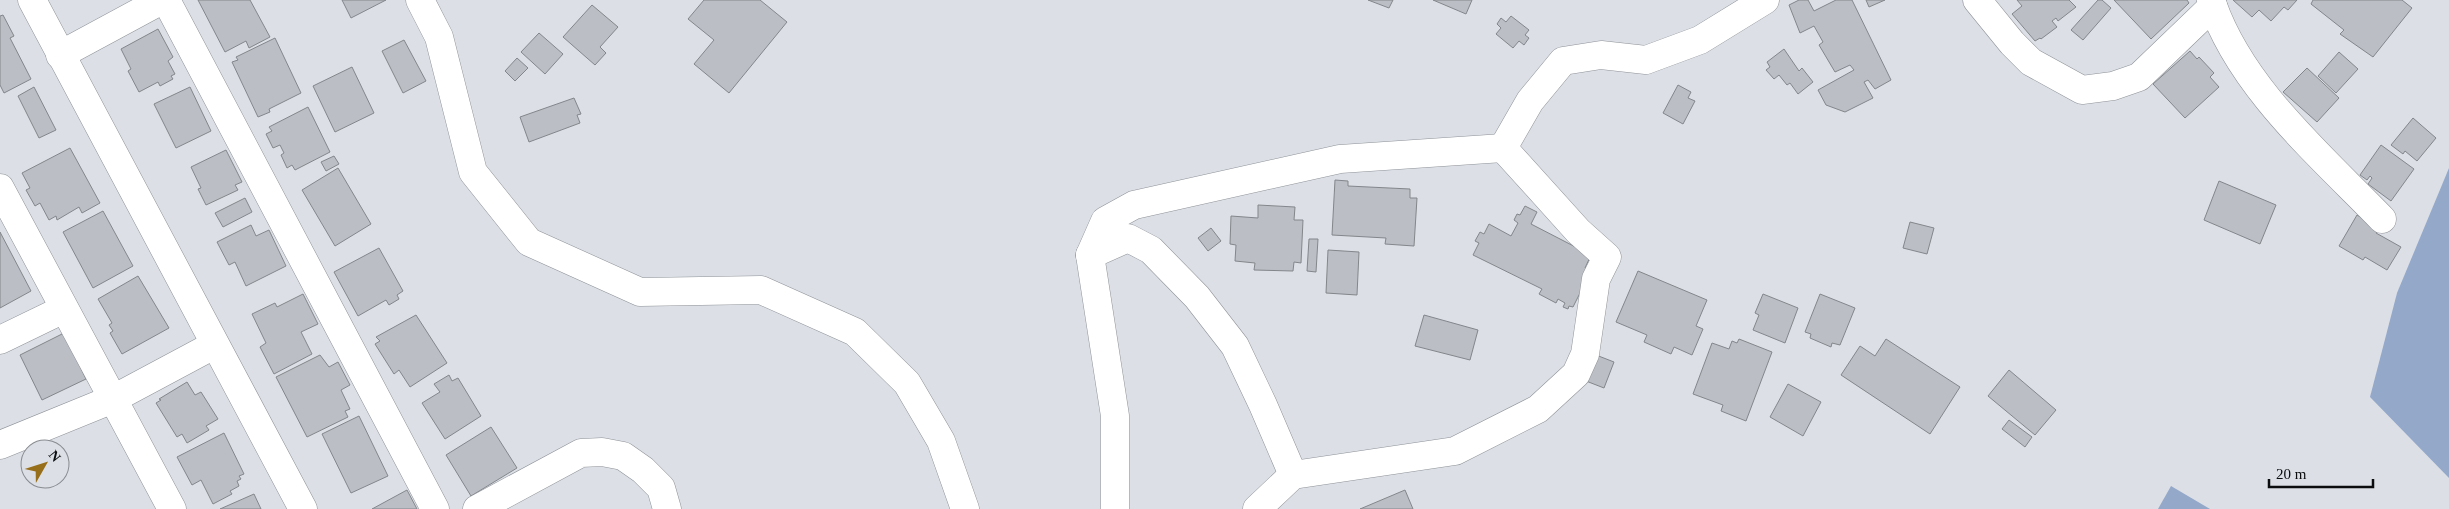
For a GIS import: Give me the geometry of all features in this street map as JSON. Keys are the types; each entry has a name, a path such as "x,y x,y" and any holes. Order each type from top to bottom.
{"street":[{"path":"32,0 60,56 303,509"},
{"path":"60,56 162,0"},
{"path":"166,0 434,509"},
{"path":"420,0 438,37 473,172 529,242 640,292 761,290 854,332 907,383 941,441 965,509"},
{"path":"1503,148 1530,101 1563,61 1601,55 1646,60 1700,40 1765,0"},
{"path":"1977,0 2031,62 2082,90 2113,86 2139,77 2212,3 2224,35 2234,51 2287,122 2382,218"},
{"path":"1115,509 1115,416 1090,255 1105,221 1134,205 1340,159 1503,148"},
{"path":"1257,509 1292,475 1455,451 1538,409 1576,374 1585,354 1596,279 1607,258 1578,231 1503,148"},
{"path":"0,188 172,509"},
{"path":"1090,255 1128,238 1151,250 1197,297 1235,346 1263,404 1292,475"},
{"path":"0,340 64,309"},
{"path":"0,445 113,399 214,345"},
{"path":"477,509 581,453 602,452 624,456 643,470 660,488 666,509"}],"shaded area":[{"path":"2449,168 2449,478 2370,397 2397,293"},
{"path":"2171,486 2210,509 2158,509"}],"building":[{"path":"198,0 250,0 270,37 249,48 246,41 225,52"},
{"path":"342,0 386,0 351,18"},
{"path":"704,0 760,0 787,22 729,93 694,64 714,40 688,19"},
{"path":"1368,0 1393,0 1389,8"},
{"path":"1433,0 1472,0 1466,14"},
{"path":"1799,0 1808,0 1814,11 1836,0 1852,0 1891,80 1875,89 1868,80 1864,82 1873,98 1845,112 1826,105 1818,90 1854,70 1850,65 1835,72 1819,45 1823,42 1814,26 1800,33 1789,5"},
{"path":"1866,0 1885,0 1869,7"},
{"path":"2017,0 2069,0 2076,7 2058,21 2056,18 2052,21 2057,27 2041,39 2035,41 2012,14 2022,6"},
{"path":"2098,0 2102,0 2111,8 2083,40 2071,30"},
{"path":"2114,0 2187,0 2189,3 2151,39"},
{"path":"2233,0 2297,0 2288,10 2284,7 2271,21 2259,10 2252,17"},
{"path":"2313,0 2402,0 2412,8 2373,57 2340,34 2344,30 2311,4"},
{"path":"592,5 618,27 600,47 606,53 595,65 563,37"},
{"path":"3,15 14,36 10,38 31,79 4,93 0,85 0,16"},
{"path":"1511,16 1529,30 1525,35 1529,38 1524,45 1519,41 1513,48 1496,34 1501,28 1497,24 1501,18 1506,22"},
{"path":"158,29 173,57 168,61 175,74 171,76 173,79 160,86 158,82 139,92 128,71 131,69 121,49"},
{"path":"539,33 563,54 545,74 521,52"},
{"path":"275,38 301,93 269,109 270,112 258,117 232,62 238,60 236,57"},
{"path":"404,40 426,81 403,93 382,51"},
{"path":"1784,49 1799,71 1802,68 1813,82 1798,94 1790,83 1787,85 1779,75 1774,79 1766,70 1770,67 1767,62"},
{"path":"2190,51 2197,59 2199,57 2214,73 2210,77 2219,87 2185,118 2153,84"},
{"path":"2339,52 2358,69 2336,93 2318,76"},
{"path":"517,58 528,68 515,81 505,71"},
{"path":"352,67 374,113 335,132 313,86"},
{"path":"2307,68 2339,98 2317,122 2283,92"},
{"path":"1678,85 1691,92 1688,98 1695,101 1683,124 1663,113"},
{"path":"34,87 56,130 39,138 18,96"},
{"path":"190,87 211,131 176,148 154,104"},
{"path":"574,98 581,114 577,115 580,123 529,142 520,117"},
{"path":"308,107 330,152 295,170 292,165 287,168 281,155 284,153 280,145 273,148 266,134 272,131 269,127"},
{"path":"2413,118 2436,138 2417,161 2405,151 2403,154 2391,145"},
{"path":"2381,145 2414,169 2391,201 2368,184 2372,178 2370,176 2367,180 2360,175"},
{"path":"70,148 100,203 82,213 79,207 57,220 56,216 49,220 40,203 35,206 26,190 30,188 22,173"},
{"path":"226,150 242,182 235,185 238,190 206,205 198,189 201,188 191,167"},
{"path":"334,156 339,164 326,171 321,162"},
{"path":"338,168 371,224 335,246 302,190"},
{"path":"1335,180 1348,181 1348,186 1410,189 1410,198 1417,198 1414,246 1385,244 1386,238 1332,235"},
{"path":"2219,181 2276,205 2260,244 2204,220"},
{"path":"245,198 252,212 223,227 215,213"},
{"path":"1258,205 1295,207 1294,220 1303,220 1301,263 1294,262 1293,271 1254,270 1255,263 1235,261 1236,245 1230,244 1231,216 1258,218"},
{"path":"1525,206 1537,212 1531,224 1591,255 1585,268 1591,271 1573,307 1569,306 1568,309 1563,307 1565,303 1558,299 1556,303 1539,294 1542,289 1473,255 1479,243 1475,241 1480,232 1484,234 1489,224 1511,236 1518,223 1514,220 1517,214 1520,215"},
{"path":"103,211 133,266 93,288 63,232"},
{"path":"2357,215 2379,228 2376,233 2401,247 2387,270 2365,257 2363,260 2339,246"},
{"path":"1910,222 1934,228 1927,254 1903,248"},
{"path":"251,225 256,236 269,230 286,266 246,286 235,262 229,265 217,242"},
{"path":"1211,228 1221,241 1208,251 1198,238"},
{"path":"0,232 31,291 0,308"},
{"path":"1309,239 1318,239 1316,272 1307,271"},
{"path":"379,248 403,291 397,295 399,299 389,305 386,300 358,316 334,272"},
{"path":"1328,250 1359,252 1357,295 1326,293"},
{"path":"1638,271 1707,300 1696,326 1703,329 1692,355 1674,347 1671,354 1644,342 1647,335 1616,322"},
{"path":"138,276 169,328 122,354 110,333 113,331 109,325 112,323 98,299"},
{"path":"303,294 318,324 301,332 312,354 274,374 260,347 266,343 252,314 275,303 277,307"},
{"path":"1763,294 1798,308 1785,343 1753,330 1759,315 1755,313"},
{"path":"1820,294 1855,308 1840,345 1832,343 1831,347 1810,338 1811,334 1805,332"},
{"path":"416,315 447,363 410,387 399,370 394,374 375,344 380,341 376,337"},
{"path":"1424,315 1478,330 1470,360 1415,346"},
{"path":"64,333 86,379 42,400 20,355"},
{"path":"1739,339 1772,352 1746,421 1721,411 1723,405 1693,394 1712,343 1729,349 1732,341 1737,343"},
{"path":"1886,339 1960,387 1930,434 1841,375 1860,346 1875,356"},
{"path":"320,355 329,367 338,362 350,385 341,390 350,409 345,411 348,417 307,437 276,377"},
{"path":"1596,355 1614,362 1604,388 1586,381"},
{"path":"2009,370 2056,410 2035,435 1988,396"},
{"path":"449,375 452,381 458,378 481,416 445,439 422,403 440,392 434,384"},
{"path":"187,382 195,395 201,392 218,419 206,426 209,430 187,443 182,434 177,437 156,403 161,400 159,399"},
{"path":"1788,384 1821,402 1803,436 1770,417"},
{"path":"359,416 388,476 351,493 322,434"},
{"path":"2009,420 2032,437 2025,447 2002,429"},
{"path":"491,427 517,468 471,496 446,455"},
{"path":"224,433 244,474 239,476 241,479 237,481 239,486 230,491 232,494 213,504 201,480 192,485 177,457"},
{"path":"407,490 417,509 372,509"},
{"path":"1405,490 1413,509 1360,509"},
{"path":"254,494 261,509 220,509"}]}
